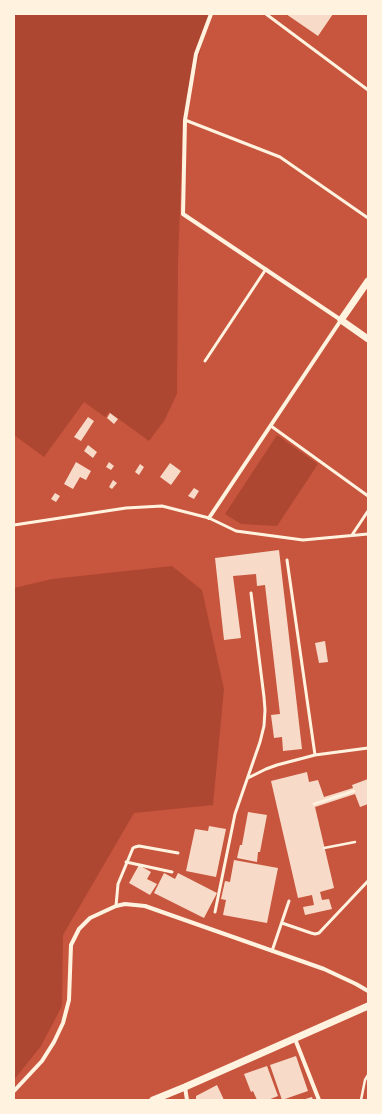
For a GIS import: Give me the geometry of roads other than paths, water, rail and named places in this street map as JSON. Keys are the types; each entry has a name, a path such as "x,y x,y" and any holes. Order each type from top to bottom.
{"street":[{"path":"211,14 196,54 185,120 183,214 368,338"},
{"path":"209,518 368,281"},
{"path":"14,1091 42,1061 54,1042 63,1023 68,1000 71,945 79,929 90,918 116,906 125,904 145,906 324,970 368,991"},
{"path":"153,1100 368,1006"},
{"path":"295,1039 319,1100"},
{"path":"185,1087 187,1100"}],"lane":[{"path":"266,14 368,90"},
{"path":"185,120 280,157 368,218"},
{"path":"205,361 266,269"},
{"path":"271,426 368,496"},
{"path":"14,524 126,508 162,506 209,518 236,531 304,540 368,534"},
{"path":"352,535 368,511"},
{"path":"287,560 315,755"},
{"path":"215,912 235,814 264,726 264,697 250,593"},
{"path":"248,778 276,765 315,755 368,748"},
{"path":"116,906 118,884 133,848 137,846 178,853"},
{"path":"126,862 172,872"},
{"path":"282,923 311,933 319,933 368,881"},
{"path":"272,951 289,902"}]}
